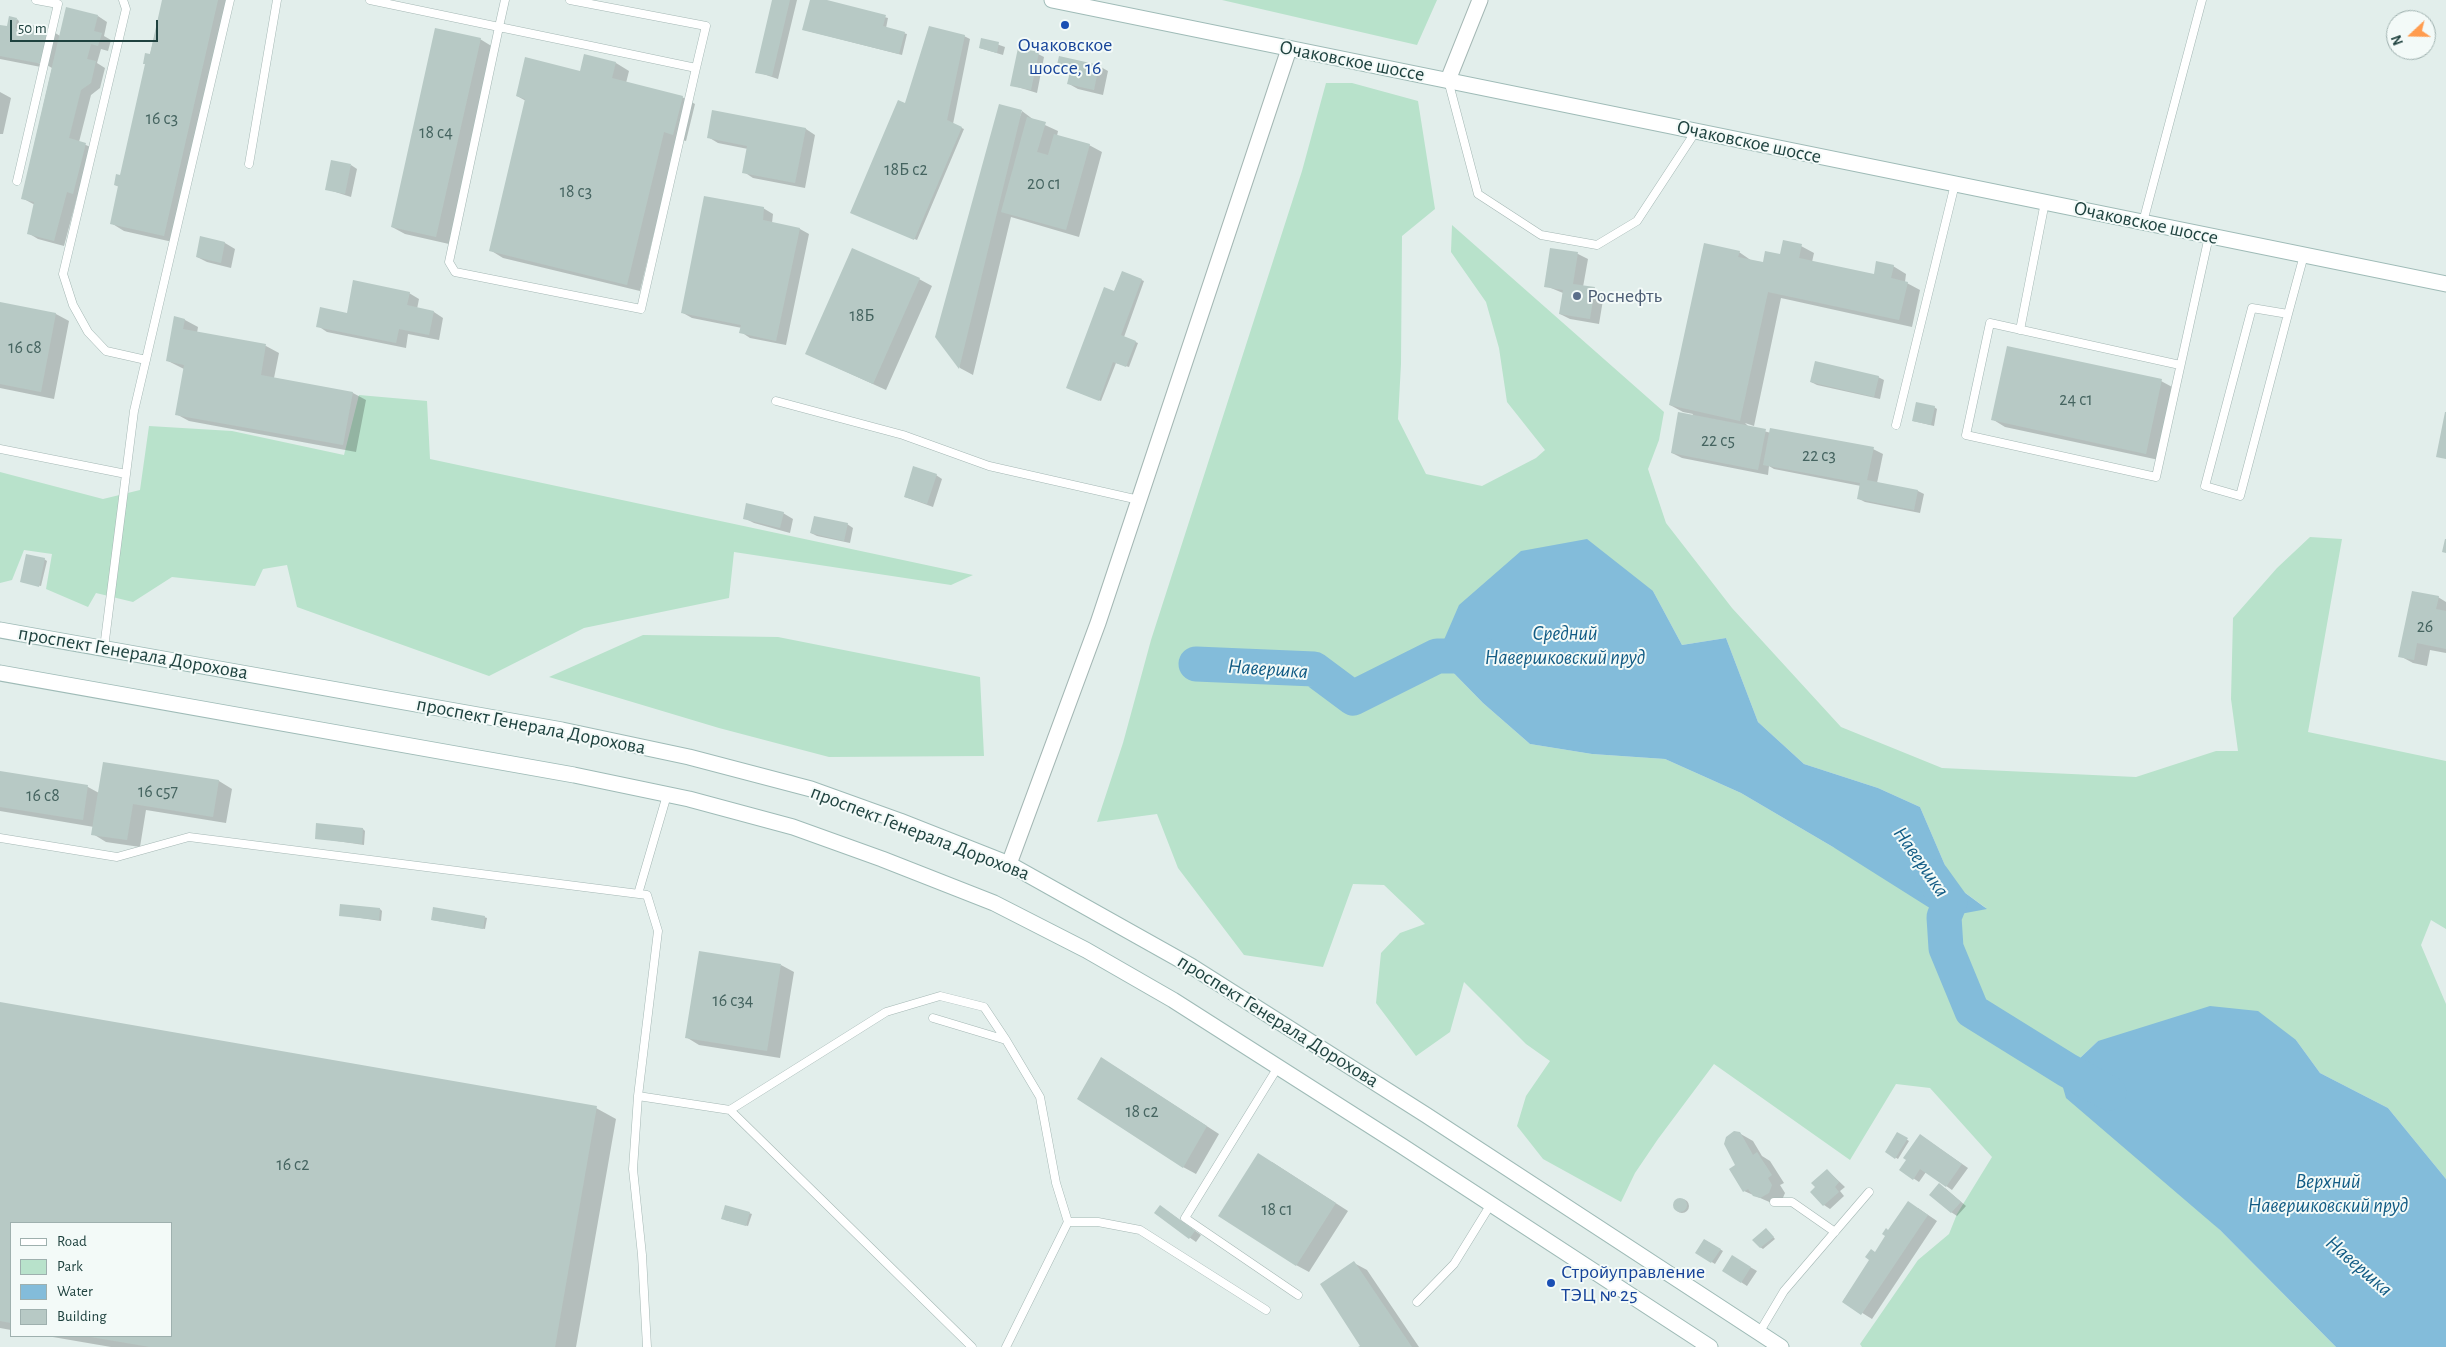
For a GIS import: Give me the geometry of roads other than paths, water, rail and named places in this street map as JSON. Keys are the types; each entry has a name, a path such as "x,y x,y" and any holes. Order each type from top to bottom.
{"main road":[{"name":"Очаковское шоссе","path":"1052,0 2446,284"},
{"path":"1448,80 1480,0"},
{"path":"1009,864 1098,623 1289,49"},
{"name":"проспект Генерала Дорохова","path":"0,630 562,730 689,756 811,789 900,821 1009,864 1100,913 1192,966 1781,1347"},
{"name":"проспект Генерала Дорохова","path":"0,673 574,775 667,794 793,827 882,858 994,903 1086,950 1173,1000 1491,1204 1707,1346"}],"lane":[{"path":"17,181 58,4 36,0"},
{"path":"123,0 126,9 63,274 72,305 94,338 106,351 146,360"},
{"path":"104,648 134,411 230,0"},
{"path":"249,164 277,0"},
{"path":"370,0 696,68"},
{"path":"505,0 450,262 455,272 641,308 706,26 570,0"},
{"path":"2143,222 2202,0"},
{"path":"1448,80 1478,194 1541,235 1597,245 1636,221 1696,131"},
{"path":"1896,425 1955,184"},
{"path":"2020,330 2046,202"},
{"path":"2180,366 1990,323 1966,435 2156,477 2209,236"},
{"path":"2288,314 2252,308 2205,486 2240,496 2304,255"},
{"path":"776,401 903,435 989,466 1139,500"},
{"path":"0,449 126,474"},
{"path":"638,894 667,794"},
{"path":"0,838 117,858 189,837 647,895 658,931 638,1096 633,1169 642,1255 647,1347"},
{"path":"730,1110 886,1012 940,996 984,1007 1040,1097 1056,1183 1068,1222 1006,1347"},
{"path":"933,1018 1006,1040"},
{"path":"1278,1067 1185,1218 1298,1295"},
{"path":"638,1096 730,1110 972,1347"},
{"path":"1759,1333 1784,1291 1869,1192"},
{"path":"1774,1202 1792,1202 1835,1232"},
{"path":"1417,1302 1454,1264 1491,1204"},
{"path":"1068,1222 1098,1222 1140,1230 1266,1310"}],"water":[{"name":"Средний Навершковский пруд","path":"1587,539 1653,591 1682,645 1726,638 1758,722 1804,764 1878,788 1920,807 1953,884 1987,909 1944,917 1833,847 1741,793 1665,759 1592,754 1530,744 1483,703 1437,656 1459,605 1521,551"},
{"name":"Верхний Навершковский пруд","path":"2210,1006 2258,1011 2296,1040 2320,1073 2388,1108 2446,1179 2446,1347 2336,1347 2220,1230 2066,1098 2060,1077 2098,1041"}],"waterway":[{"name":"Навершка","path":"1196,664 1314,669 1353,698 1437,656 1486,656"},
{"name":"Навершка","path":"1932,877 1950,902 1944,917 1946,948 1972,1011 2067,1070 2109,1093"}],"place":[{"name":"Очаковское шоссе, 16","path":"1065,25"},
{"name":"Роснефть","path":"1577,296"},
{"name":"Стройуправление ТЭЦ № 25","path":"1551,1283"}]}
